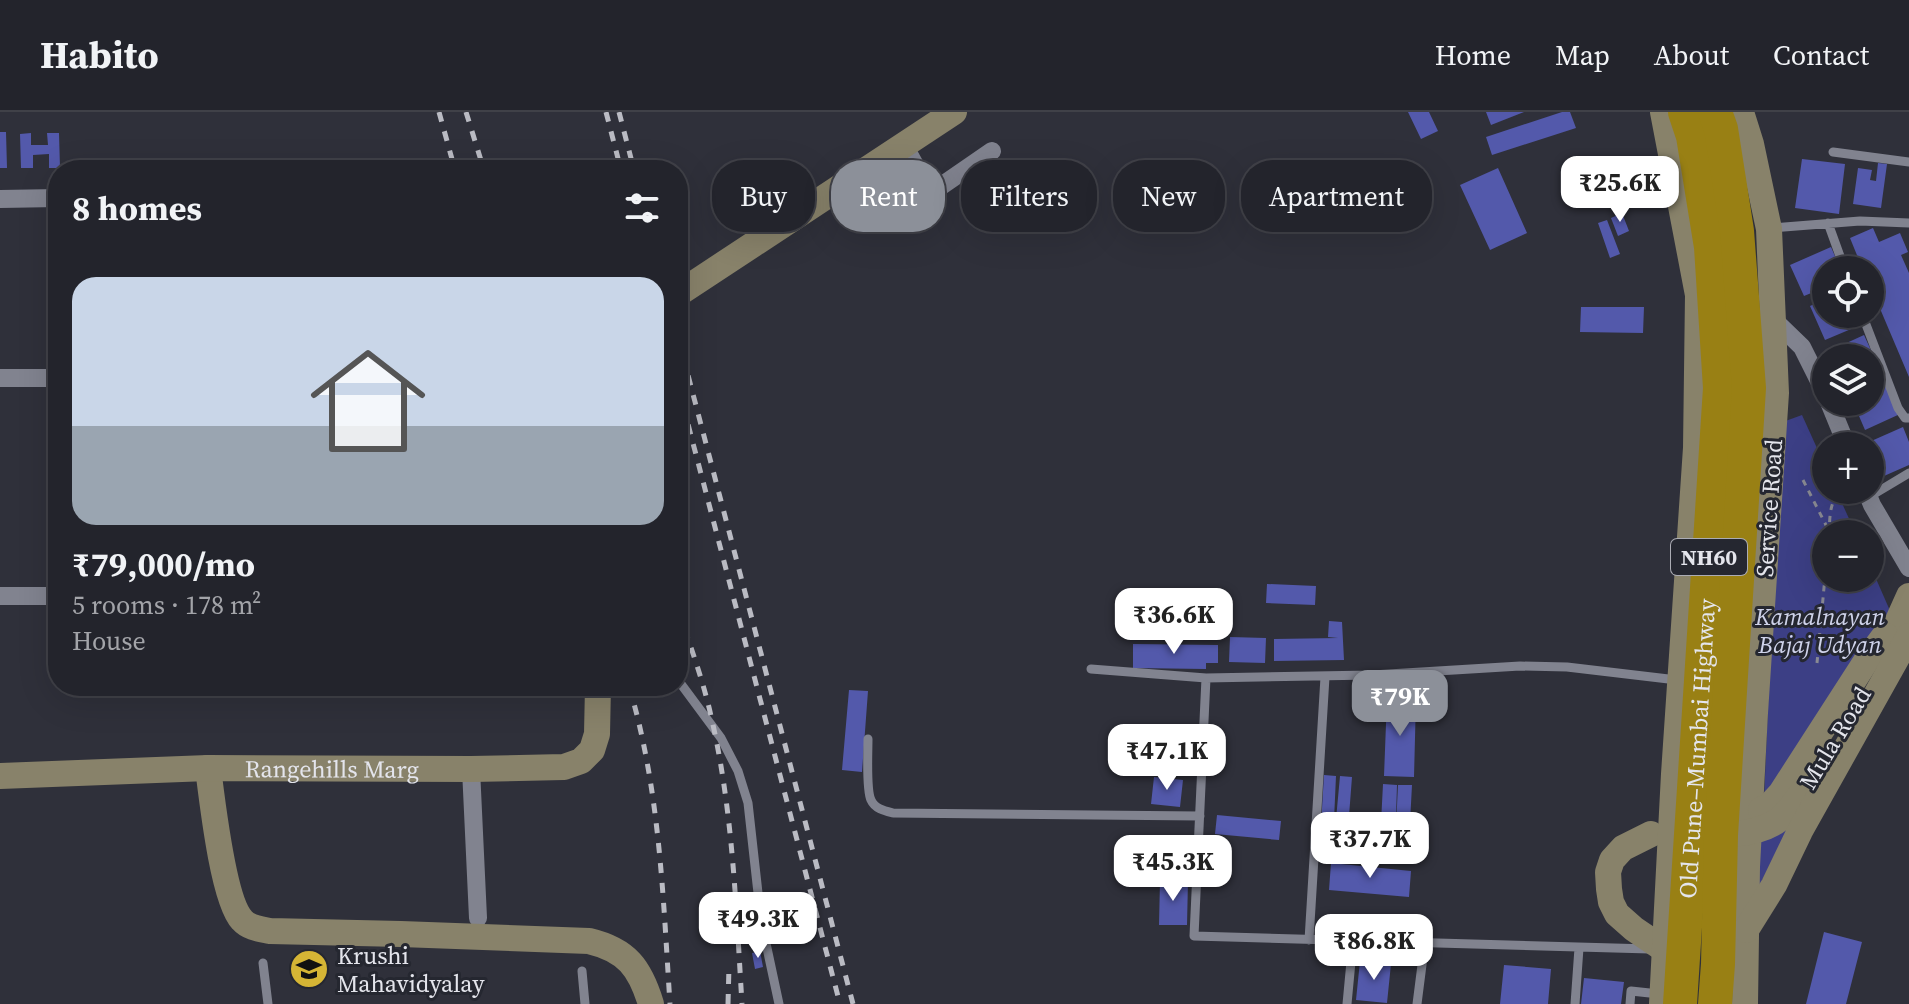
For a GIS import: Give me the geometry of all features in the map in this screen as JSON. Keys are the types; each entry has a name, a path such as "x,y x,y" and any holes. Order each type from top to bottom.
{"highway":[{"name":"Old Pune–Mumbai Highway","path":"1668,1001 1720,388 1711,247 1693,136 1685,112"},
{"name":"Old Pune–Mumbai Highway","path":"1715,112 1753,230 1744,826 1732,941 1715,1004"}],"main road":[{"path":"688,287 904,145 924,120 954,112"},
{"path":"1651,834 1623,848 1612,860 1608,872 1611,902 1617,914 1634,929 1674,950 1680,680 1696,448 1698,295 1663,112"},
{"name":"Service Road","path":"1741,112 1751,144 1753,230 1774,320 1776,393 1755,713 1744,826"},
{"path":"1744,826 1781,793 1870,655 1906,616"},
{"path":"1745,1004 1732,941 1774,885 1906,616"},
{"name":"Rangehills Marg","path":"0,776 208,768 564,767 581,761 592,750 597,734 598,696"},
{"path":"208,768 230,898 243,922 254,928 589,941 608,946 629,961 645,984 651,1004"}],"street":[{"path":"904,145 912,160"},
{"path":"945,184 992,151"},
{"path":"0,199 48,198"},
{"path":"1774,320 1802,347 1812,367"},
{"path":"0,378 48,378"},
{"path":"1873,504 1909,568"},
{"path":"0,596 48,596"},
{"path":"471,769 478,918"}],"lane":[{"path":"1833,152 1909,162"},
{"path":"1753,230 1860,221 1908,225"},
{"path":"1828,223 1840,256"},
{"path":"1867,328 1898,408 1905,418 1909,418"},
{"path":"1884,486 1909,473"},
{"path":"1091,669 1206,678 1325,677 1520,666 1567,667 1680,680"},
{"path":"1309,940 1325,677"},
{"path":"1206,678 1194,936 1309,940 1423,957 1417,1004"},
{"path":"688,693 721,738 738,771 748,803 761,920 779,1004"},
{"path":"868,739 871,800 879,809 893,813 1200,816"},
{"path":"1353,947 1674,950"},
{"path":"1347,1004 1353,947"},
{"path":"1575,1004 1579,948"},
{"path":"263,963 268,1004"},
{"path":"582,971 585,1004"},
{"path":"1630,1004 1631,991 1668,1001"}],"path":[{"path":"1803,480 1823,520"},
{"path":"1817,663 1824,592"}],"green space":[{"name":"Kamalnayan Bajaj Udyan","path":"1802,415 1812,437 1812,504 1842,504 1850,520 1812,520 1812,592 1882,592 1891,613 1764,800 1780,423"},
{"path":"1789,827 1751,902 1754,844"}],"building":[{"path":"1408,112 1429,112 1438,131 1421,139"},
{"path":"1486,112 1524,112 1491,125"},
{"path":"1570,112 1576,128 1492,155 1486,137"},
{"path":"0,132 6,132 7,168 0,168"},
{"path":"31,133 31,145 48,145 47,133 59,133 60,160 49,160 49,154 33,155 33,168 21,168 20,134"},
{"path":"1802,159 1845,164 1839,214 1795,208"},
{"path":"1878,163 1887,164 1881,208 1853,204 1858,168 1872,170 1870,180 1876,181"},
{"path":"1498,168 1527,233 1490,250 1460,185"},
{"path":"1622,213 1629,231 1618,236 1611,218"},
{"path":"1607,220 1620,254 1610,258 1598,223"},
{"path":"1873,228 1879,242 1900,233 1908,252 1901,255 1909,273 1909,377 1884,318 1884,256 1857,256 1850,238"},
{"path":"1831,247 1835,256 1812,256 1812,293 1804,296 1790,265"},
{"path":"1581,307 1644,307 1643,333 1580,332"},
{"path":"1820,328 1854,328 1825,340"},
{"path":"1864,335 1868,344 1844,344"},
{"path":"1884,379 1900,414 1865,430 1859,416 1884,416"},
{"path":"1903,427 1909,442 1909,465 1884,476 1884,435"},
{"path":"1267,584 1316,586 1315,605 1266,603"},
{"path":"1329,621 1342,622 1344,660 1274,661 1274,639 1338,638 1328,637"},
{"path":"1230,637 1266,638 1265,663 1229,662"},
{"path":"1133,644 1218,645 1218,663 1206,663 1206,669 1133,668"},
{"path":"849,690 868,691 862,772 842,770"},
{"path":"1387,698 1416,699 1414,777 1384,776"},
{"path":"1324,775 1336,776 1333,842 1320,842"},
{"path":"1340,776 1352,777 1347,842 1334,841"},
{"path":"1154,777 1183,780 1180,807 1151,804"},
{"path":"1383,784 1397,785 1395,848 1398,785 1412,785 1408,860 1379,861"},
{"path":"1217,815 1281,821 1279,840 1215,834"},
{"path":"1331,863 1411,871 1409,897 1329,890"},
{"path":"1160,880 1188,881 1187,925 1159,925"},
{"path":"1824,932 1862,942 1846,1004 1806,1004"},
{"path":"760,951 763,967 755,969 752,953"},
{"path":"1360,961 1391,964 1387,1003 1356,1000"},
{"path":"1504,965 1551,969 1548,1004 1500,1004"},
{"path":"1584,978 1624,982 1621,1004 1581,1004"}],"railway":[{"path":"439,112 452,160"},
{"path":"466,112 481,160"},
{"path":"606,112 618,160"},
{"path":"619,112 631,160"},
{"path":"688,375 853,1004"},
{"path":"688,424 840,1004"},
{"path":"688,639 708,703 724,787 742,1004"},
{"path":"632,696 654,804 670,1004"},
{"path":"728,1004 729,966"}],"place":[{"name":"Krushi Mahavidyalay","path":"309,969"}]}
